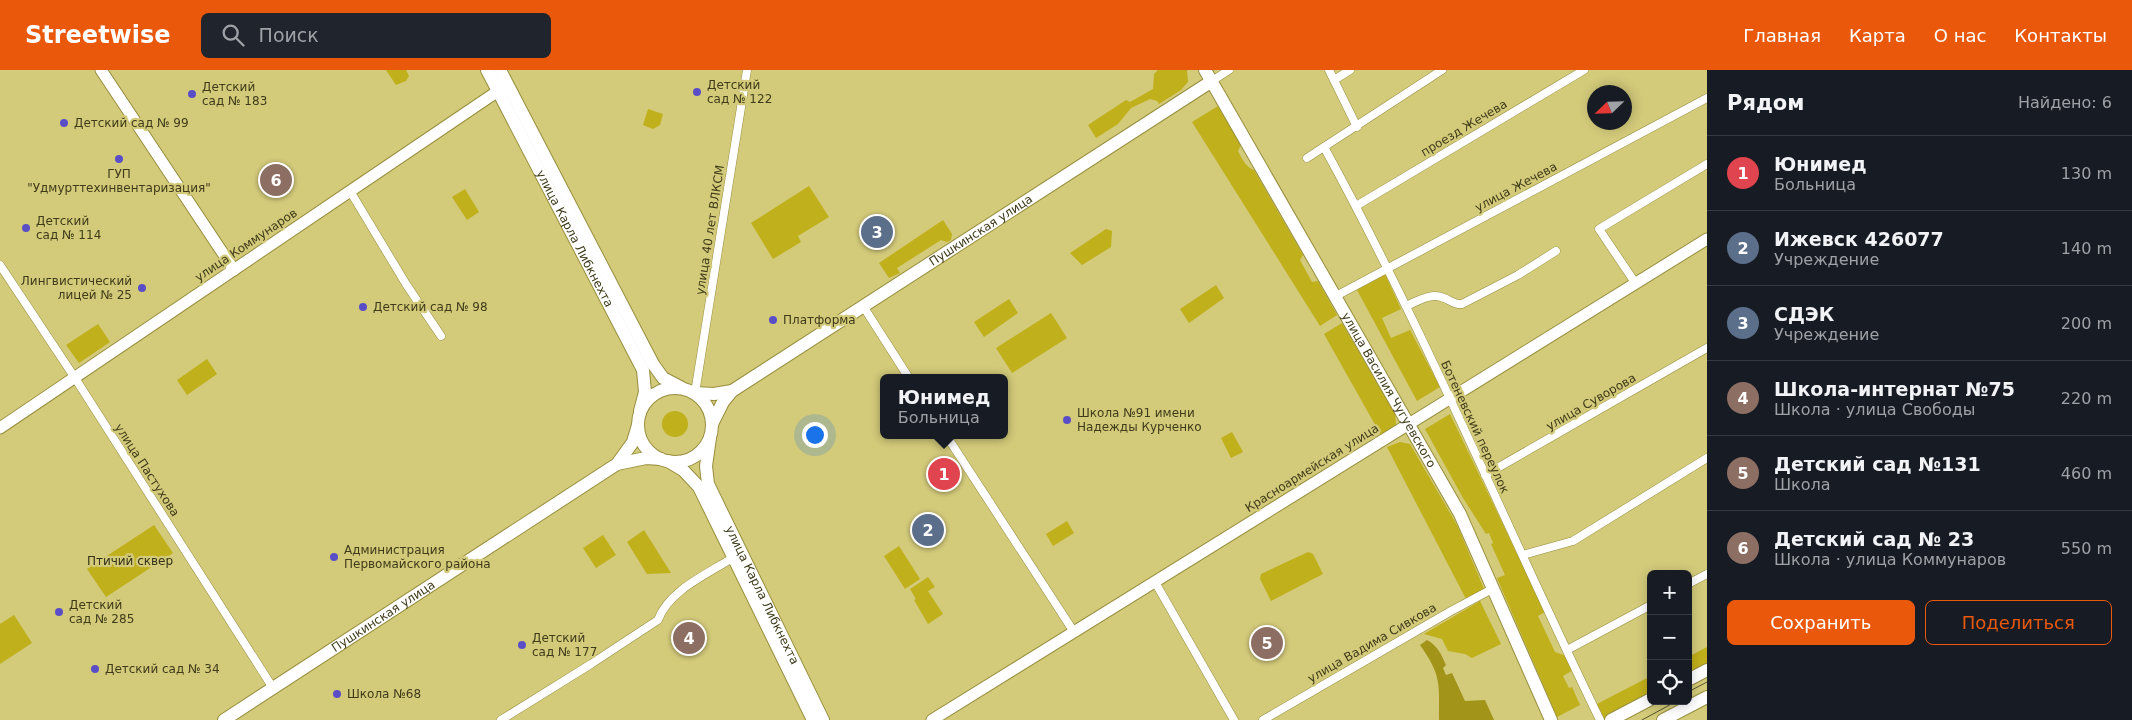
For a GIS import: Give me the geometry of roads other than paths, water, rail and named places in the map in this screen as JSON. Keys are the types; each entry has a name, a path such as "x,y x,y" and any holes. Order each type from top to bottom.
{"main road":[{"name":"улица Карла Либкнехта","path":"487,70 503,88 653,364 663,378 682,388"},
{"name":"улица Карла Либкнехта","path":"500,70 503,88 643,370 645,392 640,411"},
{"name":"улица Василия Чугуевского","path":"1205,70 1460,514 1551,720"},
{"name":"Пушкинская улица","path":"712,424 723,402 732,391 1212,81"},
{"path":"682,388 695,394 708,406 712,424 710,438 696,455 683,461 665,460 649,452 644,446 638,425 640,411 648,399 660,390 682,388"},
{"name":"Пушкинская улица","path":"695,394 714,394 732,391"},
{"name":"Пушкинская улица","path":"617,464 632,442 638,425"},
{"name":"улица Карла Либкнехта","path":"710,438 706,466 708,484 734,549 813,720"},
{"name":"Пушкинская улица","path":"230,718 617,464 646,458 665,460"},
{"name":"улица Карла Либкнехта","path":"665,460 683,470 699,488 734,549 823,720"},
{"path":"1692,678 1707,670"},
{"path":"1663,720 1707,697"},
{"path":"1612,720 1647,701"}],"street":[{"path":"101,70 234,270"},
{"name":"улица 40 лет ВЛКСМ","path":"695,394 747,70"},
{"name":"Пушкинская улица","path":"1212,81 1229,70"},
{"path":"1329,70 1357,127"},
{"path":"1334,80 1350,70"},
{"path":"1307,158 1442,70"},
{"name":"проезд Жечева","path":"1356,206 1584,70"},
{"name":"улица Коммунаров","path":"0,428 503,88"},
{"name":"улица Жечева","path":"1336,296 1707,98"},
{"name":"Ботеневский переулок","path":"1324,147 1388,268 1600,720"},
{"path":"1636,284 1600,229 1707,164"},
{"path":"350,191 402,277 441,336"},
{"name":"Красноармейская улица","path":"932,720 1707,239"},
{"path":"1406,306 1433,296 1442,297 1458,305 1462,304 1518,275 1556,251"},
{"name":"улица Пастухова","path":"0,265 75,378 273,688"},
{"path":"862,306 906,374"},
{"name":"улица Суворова","path":"1486,475 1707,348"},
{"path":"949,439 1074,632"},
{"path":"1523,555 1573,540 1707,458"},
{"path":"501,720 658,620 661,610 688,585 734,549"},
{"path":"1692,582 1707,574"},
{"path":"1155,582 1234,720"},
{"name":"улица Вадима Сивкова","path":"1263,720 1451,610 1494,588"},
{"path":"1568,650 1647,607"}],"tram line":[{"path":"1692,690 1707,682"},
{"path":"1642,720 1670,705"}],"place":[{"name":"Детский сад № 122","path":"697,92"},
{"name":"Детский сад № 183","path":"192,94"},
{"name":"Детский сад № 99","path":"64,123"},
{"name":"ГУП \"Удмурттехинвентаризация\"","path":"119,159"},
{"name":"Детский сад № 23","path":"276,180"},
{"name":"Детский сад № 114","path":"26,228"},
{"name":"СДЭК","path":"877,232"},
{"name":"Лингвистический лицей № 25","path":"142,288"},
{"name":"Детский сад № 98","path":"363,307"},
{"name":"Платформа","path":"773,320"},
{"name":"Школа №91 имени Надежды Курченко","path":"1067,420"},
{"name":"Юнимед","path":"944,474"},
{"name":"Ижевск 426077","path":"928,530"},
{"name":"Администрация Первомайского района","path":"334,557"},
{"name":"Детский сад № 285","path":"59,612"},
{"name":"Школа-интернат №75","path":"689,638"},
{"name":"Детский сад №131","path":"1267,643"},
{"name":"Детский сад № 177","path":"522,645"},
{"name":"Детский сад № 34","path":"95,669"},
{"name":"Школа №68","path":"337,694"}],"park label":[{"name":"Птичий сквер","path":"130,561"}]}
